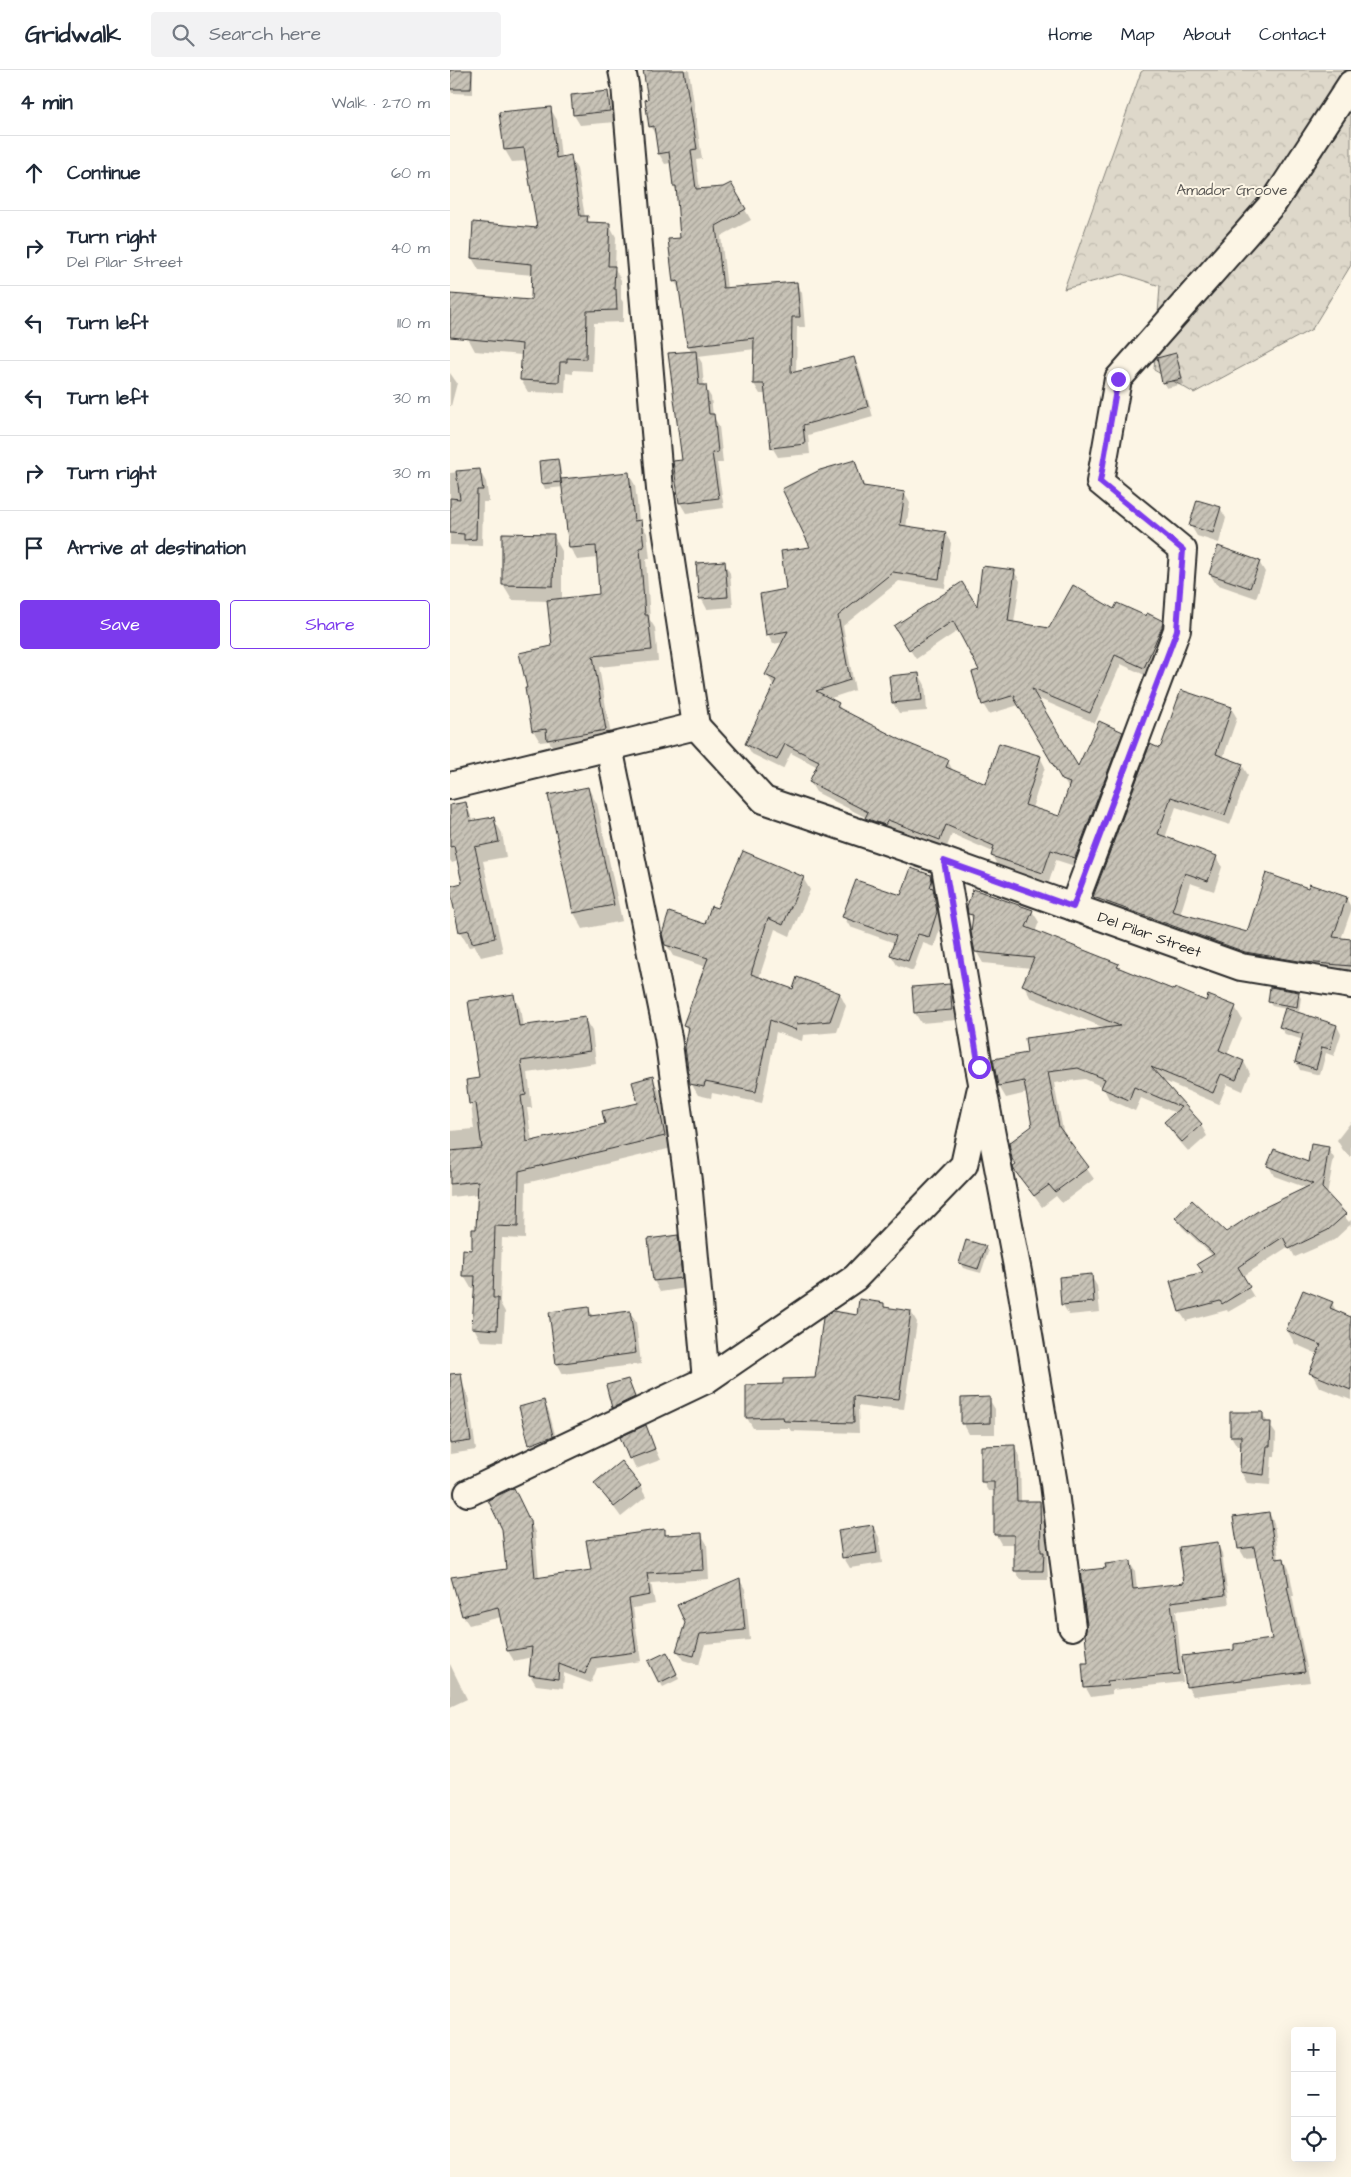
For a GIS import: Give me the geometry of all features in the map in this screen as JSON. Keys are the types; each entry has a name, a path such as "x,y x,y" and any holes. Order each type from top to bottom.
{"street":[{"path":"450,786 696,726 660,489 627,104 622,70"},
{"path":"1073,907 1177,630 1183,550 1100,482 1118,379 1274,202 1351,84"},
{"name":"Del Pilar Street","path":"696,726 764,800 944,861 1241,967 1351,985"},
{"path":"609,747 668,1037 688,1181 706,1380"},
{"path":"944,861 982,1081 1022,1293 1052,1475 1072,1627"},
{"path":"468,1492 706,1380 855,1278 964,1164 982,1081"}],"green space":[{"name":"Amador Groove","path":"1144,70 1351,70 1351,265 1312,329 1194,393 1154,370 1160,286 1123,274 1064,289 1141,72"}],"building":[{"path":"450,70 472,70 471,89 450,89"},
{"path":"643,70 684,70 697,149 691,150 696,189 723,187 731,183 746,209 716,226 723,288 797,282 800,317 792,317 791,373 854,357 868,407 803,425 805,444 771,448 764,384 753,384 754,338 687,346 678,281 673,282 668,239 680,238 676,186 673,186 669,152 658,154 654,126 649,127 645,100 648,99"},
{"path":"608,91 610,111 573,115 571,95"},
{"path":"551,107 556,158 571,155 580,216 588,216 587,222 610,223 608,266 615,266 614,289 616,289 617,310 587,311 586,359 567,358 567,362 560,362 559,382 520,380 522,344 450,337 450,294 531,300 532,264 471,258 473,222 537,228 524,148 504,150 499,112"},
{"path":"696,351 699,385 706,385 709,414 714,414 718,452 712,453 719,498 679,503 673,461 682,460 668,353"},
{"path":"1176,353 1182,379 1162,383 1157,358"},
{"path":"558,459 561,482 541,484 539,461"},
{"path":"855,460 863,486 905,492 900,525 946,532 939,579 893,572 838,616 850,680 816,691 839,703 837,707 905,742 949,760 946,767 986,784 999,743 1041,756 1025,805 1059,816 1070,783 1062,780 1014,698 1015,695 982,705 972,672 979,670 953,621 909,650 894,626 962,582 977,606 982,566 1015,570 1008,621 1049,628 1073,585 1114,609 1117,603 1146,616 1147,613 1163,621 1144,668 1115,655 1090,713 1032,689 1078,766 1099,721 1123,732 1075,858 1051,850 1043,873 991,856 994,846 946,825 940,840 888,820 885,825 865,818 868,812 809,782 819,761 785,744 777,760 745,744 776,680 765,675 788,631 766,635 760,594 786,589 781,551 810,547 782,489 820,470"},
{"path":"480,469 483,490 477,490 476,539 464,540 464,534 450,533 450,498 460,499 456,471"},
{"path":"629,472 634,521 641,520 644,547 640,548 645,615 648,615 652,650 593,656 606,730 547,740 546,729 532,731 525,688 527,688 519,653 552,646 547,600 599,594 596,546 569,548 561,479"},
{"path":"1197,500 1221,507 1213,533 1189,526"},
{"path":"502,533 554,534 553,586 502,585"},
{"path":"1218,546 1260,561 1250,588 1209,574"},
{"path":"725,561 728,597 699,599 696,563"},
{"path":"919,673 922,700 892,703 889,676"},
{"path":"1181,690 1232,707 1216,754 1243,764 1225,815 1171,797 1158,834 1217,856 1208,881 1185,873 1172,911 1247,932 1266,873 1308,888 1309,884 1347,897 1333,937 1351,939 1351,966 1305,962 1245,952 1093,897 1150,744 1159,748 1161,746"},
{"path":"588,787 614,905 573,913 548,795"},
{"path":"466,802 470,821 494,817 499,842 475,847 495,938 472,943 469,930 459,932 450,890 450,886 462,883 454,846 450,847 450,805"},
{"path":"743,851 804,877 783,925 768,918 751,974 793,989 797,977 840,993 830,1021 797,1024 796,1030 770,1020 756,1092 705,1082 704,1087 690,1084 685,1047 689,1027 683,1025 708,958 665,945 662,934 669,912 705,924 711,906 717,908"},
{"path":"911,868 931,875 930,887 933,888 937,912 929,937 918,934 908,961 890,955 896,936 842,917 856,880 901,895"},
{"path":"973,889 1033,910 1026,927 1119,964 1117,967 1174,990 1175,988 1206,1001 1208,995 1236,1006 1219,1050 1244,1061 1236,1080 1221,1074 1213,1093 1151,1067 1202,1124 1182,1142 1164,1122 1181,1107 1134,1087 1129,1100 1101,1088 1105,1079 1078,1068 1048,1072 1059,1127 1089,1167 1055,1192 1049,1185 1034,1196 1014,1170 1013,1167 1016,1165 1012,1159 1009,1143 1032,1126 1024,1081 998,1086 993,1059 1027,1053 1025,1038 1120,1026 1022,985 1034,958 975,952 971,932 973,915 968,914 967,906"},
{"path":"950,984 952,1010 914,1013 912,987"},
{"path":"1270,987 1299,992 1297,1007 1268,1002"},
{"path":"514,994 519,1026 585,1017 590,1051 521,1061 526,1095 521,1096 527,1142 605,1124 602,1111 638,1103 632,1082 653,1076 665,1136 519,1171 518,1227 495,1226 493,1298 498,1298 497,1330 472,1328 475,1276 462,1276 463,1249 472,1250 472,1229 476,1229 478,1181 450,1184 450,1151 482,1148 476,1103 469,1104 466,1080 479,1078 468,1001"},
{"path":"1285,1008 1337,1025 1330,1049 1322,1047 1316,1069 1295,1062 1303,1034 1279,1027"},
{"path":"1311,1144 1329,1147 1322,1188 1346,1214 1328,1230 1289,1249 1283,1237 1238,1267 1250,1287 1222,1304 1220,1301 1179,1312 1170,1281 1203,1272 1197,1264 1214,1254 1175,1218 1192,1200 1226,1232 1261,1209 1313,1184 1267,1166 1274,1149 1308,1162"},
{"path":"678,1235 682,1278 653,1281 648,1239"},
{"path":"966,1240 986,1246 978,1269 959,1263"},
{"path":"1092,1274 1094,1302 1061,1305 1059,1277"},
{"path":"1303,1290 1333,1302 1330,1308 1351,1317 1351,1390 1309,1373 1321,1345 1286,1330"},
{"path":"859,1299 884,1303 884,1307 911,1311 899,1399 853,1396 854,1423 784,1421 783,1417 746,1418 746,1385 783,1384 783,1379 815,1378 823,1318 833,1311 857,1315"},
{"path":"589,1307 590,1316 630,1311 636,1353 556,1364 549,1312"},
{"path":"461,1373 471,1441 450,1444 450,1374"},
{"path":"628,1379 635,1397 612,1408 606,1385"},
{"path":"990,1397 990,1423 961,1424 961,1398"},
{"path":"544,1400 553,1436 529,1445 519,1407"},
{"path":"1230,1412 1263,1412 1263,1422 1271,1422 1270,1446 1267,1446 1264,1475 1240,1472 1241,1436 1230,1436"},
{"path":"646,1425 655,1449 629,1459 620,1437"},
{"path":"1015,1445 1017,1501 1040,1501 1041,1552 1044,1552 1043,1571 1014,1571 1014,1535 994,1535 994,1482 981,1482 981,1446"},
{"path":"621,1461 641,1486 614,1507 594,1483"},
{"path":"514,1488 530,1521 535,1578 591,1570 586,1540 665,1529 665,1535 702,1533 704,1570 647,1573 650,1595 629,1599 636,1652 591,1658 585,1674 559,1664 558,1679 529,1675 532,1647 507,1651 498,1607 462,1616 451,1577 506,1569 502,1529 488,1500"},
{"path":"1269,1512 1276,1559 1284,1558 1289,1586 1287,1586 1305,1672 1186,1687 1182,1656 1234,1650 1234,1644 1272,1639 1254,1547 1238,1549 1233,1517"},
{"path":"873,1525 877,1553 842,1558 838,1530"},
{"path":"1218,1542 1225,1595 1171,1602 1179,1674 1107,1681 1108,1686 1084,1688 1082,1663 1088,1663 1085,1634 1087,1625 1080,1571 1106,1568 1105,1564 1130,1561 1133,1589 1184,1583 1179,1547"},
{"path":"740,1578 745,1630 700,1634 694,1656 676,1651 685,1623 677,1605"},
{"path":"667,1652 677,1674 659,1683 648,1661"}],"route":[{"path":"979,1067 944,861 1073,907 1177,630 1183,550 1100,482 1118,379"}]}
